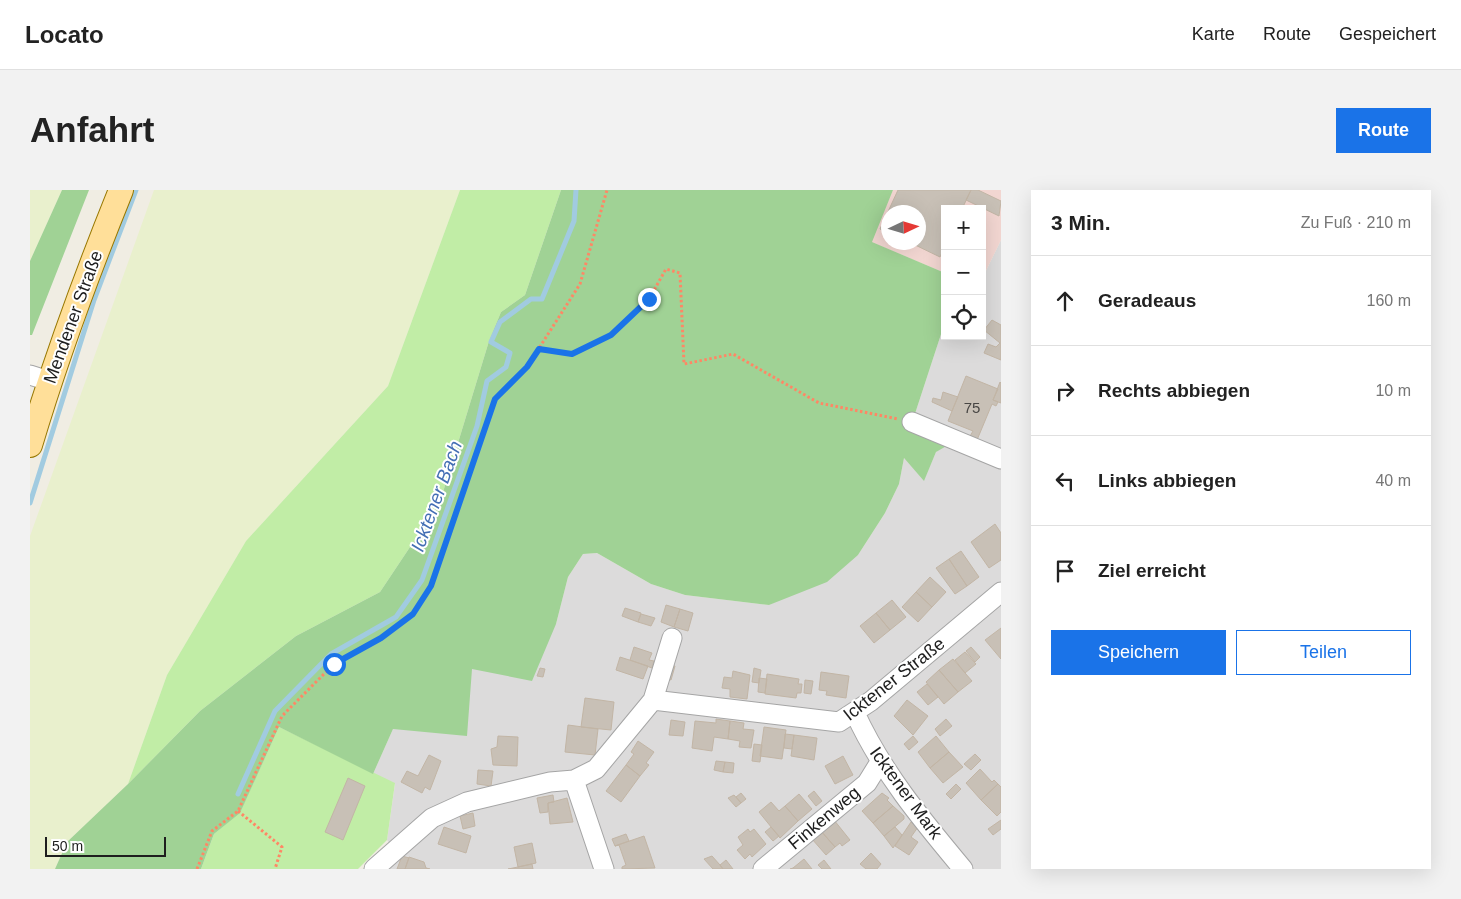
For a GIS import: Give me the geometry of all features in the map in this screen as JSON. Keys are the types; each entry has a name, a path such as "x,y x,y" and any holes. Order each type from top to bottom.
{"main road":[{"name":"Mendener Straße","path":"30,445 40,378 85,279 121,190"}],"street":[{"path":"912,422 1001,459"},
{"name":"Icktener Straße","path":"652,700 839,722 856,713 1001,592"},
{"path":"374,869 432,818 467,802 550,782 574,780 596,769 652,700 672,638"},
{"name":"Icktener Mark","path":"856,713 880,762 925,824 963,869"},
{"name":"Finkenweg","path":"763,869 867,783 880,762"},
{"path":"574,780 604,869"}],"path":[{"path":"197,869 212,830 238,811 282,716 334,664 381,638 413,614 431,586 495,399 527,367 580,284 606,190"},
{"path":"539,349 572,354 611,335 649,299 666,269 680,272 684,364 733,354 819,403 912,422"},
{"path":"238,811 282,847 275,869"}],"shaded area":[{"path":"893,190 1001,190 1001,240 986,271 986,205 941,205 941,271 890,250 926,250 926,205 887,205"},
{"path":"881,218 881,246 871,242"},
{"path":"1001,240 1001,869 383,869 399,855 387,840 395,784 373,774 393,729 472,669 556,624 568,577 583,554 597,553 651,584 685,595 769,605 858,555 885,513 899,484 904,458 924,480 936,452 941,447 910,429 941,334 941,340 986,340 986,271"}],"green space":[{"path":"30,190 62,190 30,261"},
{"path":"62,190 89,190 32,335 30,335 30,261"},
{"path":"154,190 460,190 388,386 246,541 167,675 128,784 67,842 55,869 30,869 30,536"},
{"path":"460,190 561,190 525,295 501,312 489,341 440,502 380,592 296,636 200,711 128,784 167,675 246,541 388,386"},
{"path":"561,190 893,190 887,205 881,205 881,220 872,242 881,246 881,250 891,250 941,271 941,334 910,429 950,444 936,452 924,481 904,458 899,484 885,513 858,555 827,582 769,605 685,595 651,584 597,553 583,554 568,577 556,624 532,681 472,669 467,736 393,729 373,774 279,727 240,813 214,834 201,869 55,869 67,842 200,711 296,636 380,592 440,502 489,341 501,312 525,295"},
{"path":"279,727 395,783 387,840 358,869 201,869 214,834 240,812"}],"building":[{"path":"898,190 971,190 964,205 941,205 940,257 926,250 926,205 891,205"},
{"path":"971,190 978,190 1001,201 999,216 986,210 986,205 976,205 966,200"},
{"path":"992,320 1001,325 1001,360 984,353 988,344 996,347 1000,343 986,332 986,328"},
{"path":"966,376 998,389 993,400 998,402 996,406 992,404 977,440 969,438 973,431 948,421"},
{"path":"1001,383 1001,403 993,400"},
{"path":"943,392 958,397 952,411 932,402 933,398 941,400"},
{"path":"995,524 1001,533 1001,560 989,568 971,542"},
{"path":"961,551 979,577 967,586 949,559"},
{"path":"949,559 967,586 955,594 936,568"},
{"path":"930,577 946,592 932,607 916,592"},
{"path":"916,592 932,607 918,622 902,607"},
{"path":"892,600 906,617 890,630 876,613"},
{"path":"666,605 680,609 674,627 661,622"},
{"path":"625,608 641,613 638,622 622,616"},
{"path":"680,609 693,613 688,631 674,627"},
{"path":"876,613 890,630 874,643 860,626"},
{"path":"641,614 655,618 651,626 638,622"},
{"path":"1001,628 1001,659 985,640"},
{"path":"634,647 652,653 649,660 654,661 652,668 630,660"},
{"path":"971,647 980,657 975,662 966,651"},
{"path":"965,652 976,664 965,673 955,660"},
{"path":"620,657 648,666 643,679 616,670"},
{"path":"953,659 972,681 958,692 939,670"},
{"path":"668,664 675,666 671,680 663,677"},
{"path":"540,668 545,669 543,677 537,676"},
{"path":"754,668 761,670 759,683 752,682"},
{"path":"939,670 958,692 944,704 926,682"},
{"path":"733,671 750,675 747,699 730,697 730,689 722,688 724,677 732,678"},
{"path":"821,672 849,676 846,698 826,695 827,691 819,690"},
{"path":"767,674 799,679 798,684 802,684 801,693 797,693 796,698 765,694"},
{"path":"759,678 767,679 765,693 758,692"},
{"path":"805,680 813,681 811,694 804,693"},
{"path":"927,684 938,697 928,705 917,692"},
{"path":"585,698 614,702 611,730 581,727"},
{"path":"907,700 928,716 913,735 894,716"},
{"path":"716,719 730,721 728,739 714,737 712,751 692,748 695,721 716,723"},
{"path":"946,719 952,726 940,736 935,729"},
{"path":"671,720 685,722 683,736 669,735"},
{"path":"730,721 744,723 743,729 754,730 751,748 739,747 740,741 728,739"},
{"path":"568,725 598,729 595,755 565,752"},
{"path":"764,727 786,730 782,759 760,756"},
{"path":"785,734 794,735 792,749 784,748"},
{"path":"794,735 817,738 814,760 791,756"},
{"path":"498,736 518,737 517,766 493,765 491,749 497,747"},
{"path":"913,736 918,742 909,750 904,744"},
{"path":"936,736 949,752 930,768 918,752"},
{"path":"638,741 654,752 646,763 649,765 640,776 626,765 634,754 631,752"},
{"path":"754,744 762,745 760,762 752,761"},
{"path":"949,752 963,767 943,783 930,768"},
{"path":"975,754 981,760 971,770 964,764"},
{"path":"429,755 441,761 430,790 425,787 422,793 401,782 407,771 418,776"},
{"path":"843,756 853,775 835,784 825,766"},
{"path":"716,761 725,762 723,772 714,770"},
{"path":"725,762 734,763 733,773 723,772"},
{"path":"626,765 640,776 621,802 606,791"},
{"path":"980,769 992,782 994,780 998,784 981,800 966,783"},
{"path":"478,770 493,771 491,786 477,784"},
{"path":"348,778 365,786 343,840 325,832"},
{"path":"956,784 961,789 951,799 946,794"},
{"path":"998,784 1001,787 1001,812 997,816 981,800"},
{"path":"814,791 822,801 816,806 808,796"},
{"path":"741,793 746,799 741,803 736,797"},
{"path":"882,793 889,798 887,800 893,806 873,823 862,811"},
{"path":"799,794 812,809 798,821 785,806"},
{"path":"553,795 554,802 548,803 548,812 540,813 537,798"},
{"path":"734,795 741,803 736,807 728,798"},
{"path":"567,798 573,822 550,824 548,803"},
{"path":"771,802 779,811 785,806 798,821 780,838 759,812"},
{"path":"893,806 904,816 904,819 884,836 873,823"},
{"path":"473,813 475,826 463,829 460,816"},
{"path":"834,820 850,840 842,846 840,843 835,847 821,831"},
{"path":"1001,820 1001,829 993,835 988,829"},
{"path":"911,822 918,827 911,837 918,842 909,855 895,846"},
{"path":"444,827 471,836 466,853 438,844"},
{"path":"771,827 779,836 773,841 765,832"},
{"path":"895,827 902,835 893,848 884,836"},
{"path":"748,829 750,832 754,829 766,844 752,857 750,854 745,859 737,850 743,845 738,837"},
{"path":"821,831 835,847 826,855 812,839"},
{"path":"626,834 629,841 615,846 612,839"},
{"path":"644,836 655,868 622,869 626,865 619,845 615,846"},
{"path":"532,843 536,863 518,867 514,847"},
{"path":"871,853 881,864 877,869 866,869 860,864"},
{"path":"402,856 409,858 405,869 397,869"},
{"path":"712,856 723,869 713,869 704,859"},
{"path":"409,857 424,862 426,868 430,869 405,869"},
{"path":"804,859 812,869 790,869 793,868"},
{"path":"726,860 733,869 723,869 720,865"},
{"path":"824,860 831,869 822,869 818,865"},
{"path":"532,864 533,869 508,869 518,867"}],"waterway":[{"path":"30,503 94,300 136,190"},
{"name":"Icktener Bach","path":"238,794 275,711 331,654 396,617 422,580 477,426 487,381 506,367 510,353 491,342 500,322 531,299 542,299 574,221 576,190"}],"route":[{"path":"334,664 381,638 413,614 431,586 495,399 527,367 539,349 572,354 611,335 649,299"}]}
